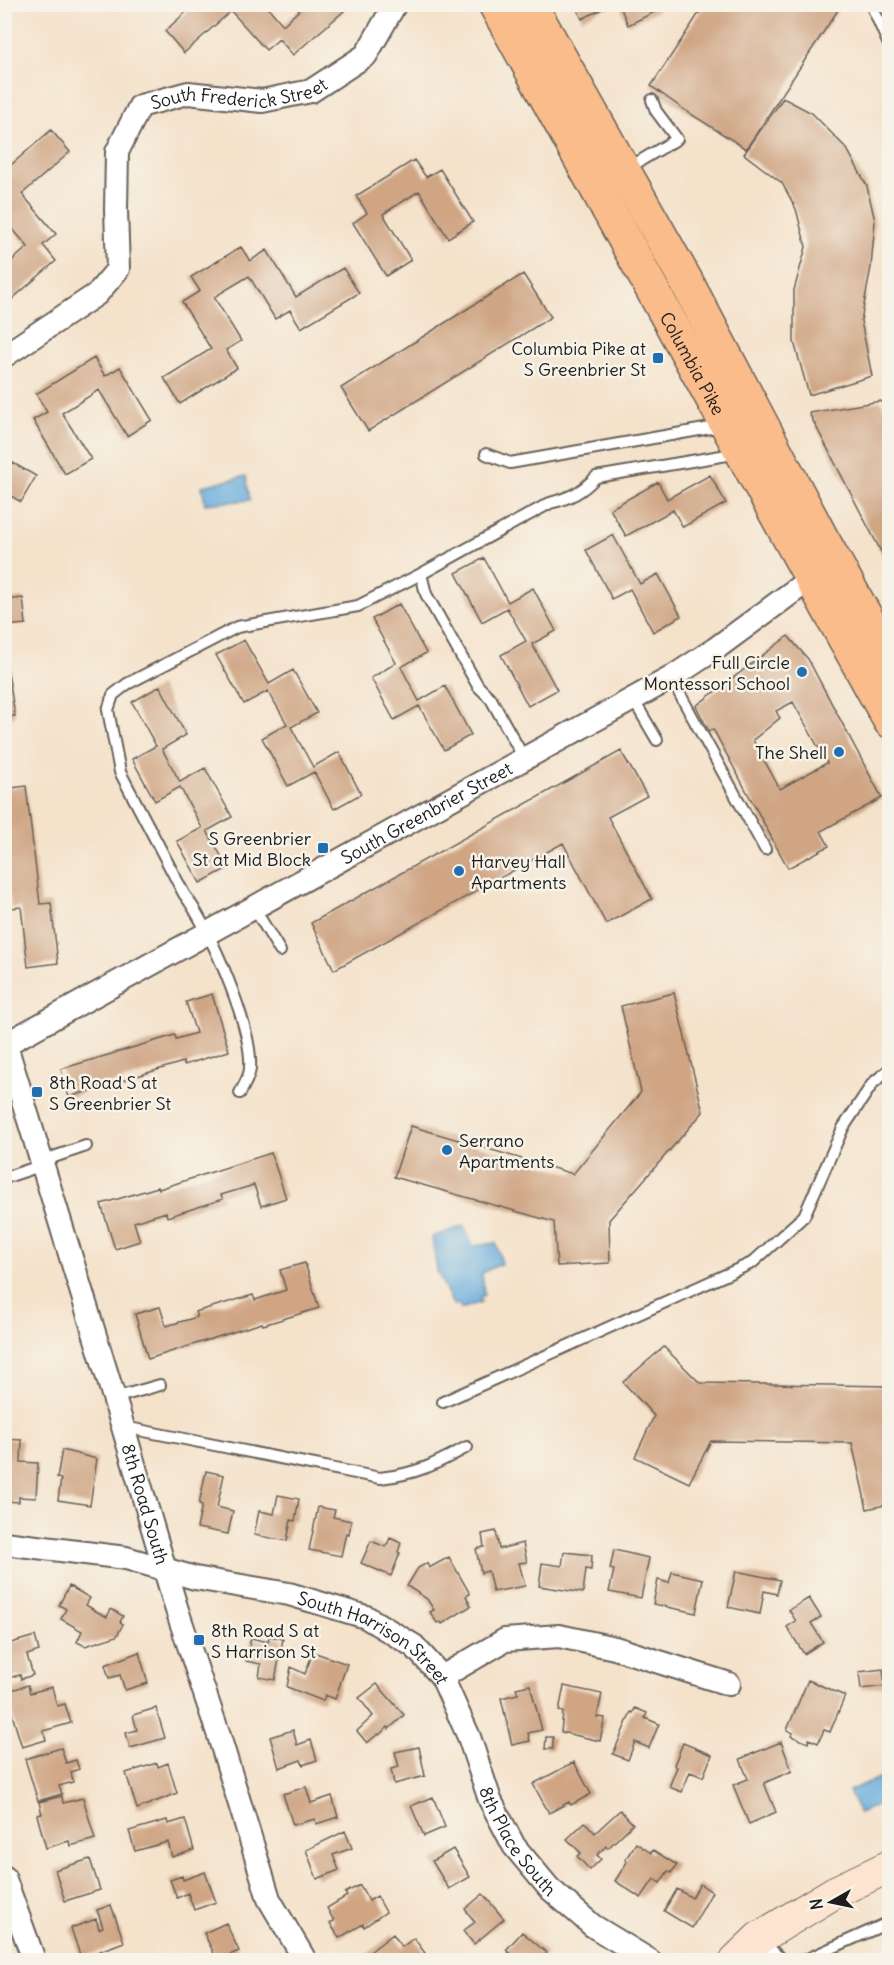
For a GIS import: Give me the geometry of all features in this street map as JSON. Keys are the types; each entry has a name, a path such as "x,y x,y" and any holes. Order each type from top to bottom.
{"main road":[{"name":"Columbia Pike","path":"495,4 610,179 685,279 822,570"},
{"name":"Columbia Pike","path":"530,4 610,179 735,439 862,631 890,660"},
{"name":"Columbia Pike","path":"862,631 890,721"},
{"path":"736,1960 759,1938 835,1892 890,1866"}],"street":[{"name":"South Frederick Street","path":"4,356 97,294 118,269 117,152 140,106 188,93 262,101 311,91 366,55 395,4"},
{"name":"South Greenbrier Street","path":"5,1043 208,934 671,678 715,649 822,570"},
{"name":"8th Road South","path":"5,1043 164,1568 269,1899 304,1960"},
{"name":"South Harrison Street","path":"4,1543 126,1558 195,1578 288,1594 366,1617 414,1646 442,1677 505,1640 559,1636 615,1648 729,1684"},
{"name":"8th Place South","path":"442,1677 470,1737 490,1800 514,1846 549,1888 592,1926 649,1960"},
{"path":"4,1877 34,1960"}],"lane":[{"path":"871,4 890,47"},
{"path":"610,179 677,139 656,111 652,100"},
{"path":"486,454 510,463 735,439"},
{"path":"240,1093 250,1070 250,1046 226,974 197,910 184,894 120,772 108,710 113,695 127,684 237,627 357,606 422,574 550,503 569,498 585,489 596,477 735,439"},
{"path":"422,574 426,594 477,686 490,699 525,760"},
{"path":"671,678 765,849"},
{"path":"633,699 657,740"},
{"path":"254,908 280,951"},
{"path":"442,1402 752,1263 804,1216 843,1128 873,1083 890,1069"},
{"path":"4,1178 86,1146"},
{"path":"114,1398 160,1385"},
{"path":"123,1427 380,1478 404,1476 431,1467 467,1447"},
{"path":"805,1960 890,1922"},
{"path":"759,1938 782,1960"}],"water":[{"path":"246,476 250,500 205,504 202,486"},
{"path":"464,1226 473,1246 496,1243 502,1263 482,1273 484,1295 480,1297 481,1302 461,1309 459,1304 453,1305 437,1271 432,1237"},
{"path":"885,1775 889,1785 889,1800 859,1813 849,1791"}],"building":[{"path":"195,4 265,4 283,25 306,4 338,4 344,11 293,55 279,39 266,50 231,11 184,53 165,31"},
{"path":"575,4 612,4 582,19"},
{"path":"619,4 656,4 659,10 628,25"},
{"path":"705,4 842,4 746,149 651,86"},
{"path":"783,98 812,113 847,149 867,186 875,221 871,267 861,321 872,376 809,395 794,342 794,290 806,247 796,209 782,183 744,154"},
{"path":"51,130 70,152 22,194 56,234 43,245 56,261 4,306 4,267 28,247 4,219 4,195 12,188 4,179 4,171"},
{"path":"414,160 426,177 440,169 473,222 448,238 419,191 383,214 411,260 386,276 353,223 367,213 356,196"},
{"path":"241,247 250,261 267,250 296,297 343,268 359,293 301,328 290,310 275,319 249,276 214,297 241,341 226,350 237,368 180,404 164,378 211,349 182,302 200,291 191,277"},
{"path":"523,274 551,317 368,431 341,388"},
{"path":"94,358 105,376 120,367 152,420 127,436 99,390 62,413 91,459 65,474 33,420 47,412 36,394"},
{"path":"881,401 890,417 890,569 809,413"},
{"path":"4,458 36,476 21,502 4,492"},
{"path":"710,475 726,503 683,527 673,510 626,536 610,509 658,482 667,499"},
{"path":"613,535 640,584 658,574 681,616 653,632 630,589 612,599 586,550"},
{"path":"484,558 508,602 533,588 556,631 532,644 557,690 528,706 501,655 526,641 507,608 482,622 456,573"},
{"path":"23,598 26,624 4,626 4,600"},
{"path":"399,604 426,653 401,667 419,701 445,686 471,735 444,750 419,706 394,720 371,678 396,663 372,619"},
{"name":"The Shell","path":"788,636 808,659 882,798 821,831 829,846 788,868 713,729 709,731 696,706","holes":["793,702 827,763 780,789 753,740 780,718 776,711"]},
{"path":"244,640 269,684 293,670 317,713 291,727 313,767 339,752 361,794 334,809 314,772 288,786 262,738 287,724 268,691 244,704 216,655"},
{"path":"4,646 15,716 4,717"},
{"path":"160,686 186,735 162,749 180,782 205,768 232,817 207,831 228,868 200,883 177,841 202,828 180,787 155,801 132,759 156,746 132,702"},
{"name":"Harvey Hall Apartments","path":"621,751 647,796 608,817 652,899 606,924 563,843 334,970 311,923"},
{"path":"26,786 40,904 51,903 58,963 28,967 21,907 11,908 4,855 4,849 8,849 4,819 4,789"},
{"name":"Serrano Apartments","path":"674,993 703,1112 609,1220 610,1263 557,1266 554,1222 394,1177 411,1126 573,1174 641,1092 621,1006"},
{"path":"212,994 229,1051 184,1065 183,1062 69,1097 61,1069 175,1035 176,1039 196,1033 186,1002"},
{"path":"271,1153 286,1198 261,1206 254,1185 221,1195 223,1199 167,1217 166,1212 134,1222 140,1241 115,1249 101,1204 158,1187 159,1189"},
{"path":"305,1263 319,1308 263,1325 262,1323 148,1359 135,1314 160,1307 166,1326 197,1317 195,1312 253,1295 255,1300 286,1290 280,1270"},
{"path":"664,1347 700,1383 889,1386 890,1504 867,1509 852,1443 711,1441 689,1483 635,1457 654,1416 623,1382"},
{"path":"4,1439 22,1440 21,1462 38,1463 36,1498 19,1497 19,1502 4,1501"},
{"path":"62,1450 97,1459 90,1505 58,1500 61,1479 57,1478"},
{"path":"206,1471 224,1475 217,1507 233,1511 228,1534 197,1528"},
{"path":"278,1495 299,1499 295,1521 291,1520 287,1541 254,1535 259,1511 274,1514"},
{"path":"318,1507 335,1510 333,1517 351,1521 341,1556 309,1550"},
{"path":"496,1531 499,1549 523,1543 527,1562 519,1563 525,1586 493,1592 488,1571 481,1573 476,1549 484,1547 482,1534"},
{"path":"390,1538 401,1543 398,1552 400,1553 391,1576 361,1563 371,1541 386,1547"},
{"path":"614,1550 649,1558 641,1598 609,1592 614,1570 610,1569"},
{"path":"564,1552 592,1555 591,1570 586,1569 583,1593 539,1586 542,1563 562,1566"},
{"path":"449,1557 470,1594 466,1596 471,1606 442,1624 437,1623 430,1612 434,1610 427,1599 407,1586 418,1568 427,1563 429,1568"},
{"path":"736,1571 780,1580 777,1594 764,1591 760,1614 728,1607"},
{"path":"672,1572 703,1579 696,1613 653,1604 658,1580 669,1583"},
{"path":"69,1586 90,1598 86,1605 94,1610 107,1617 111,1609 123,1616 120,1622 123,1624 117,1636 85,1646 77,1642 82,1631 61,1619 66,1609 59,1605"},
{"path":"809,1598 821,1617 811,1623 823,1642 804,1654 787,1627 796,1621 789,1610"},
{"path":"35,1636 39,1651 27,1655 33,1675 21,1679 20,1675 4,1679 4,1645"},
{"path":"269,1636 283,1639 275,1680 259,1677 261,1664 246,1661 251,1638 268,1642"},
{"path":"139,1652 148,1683 125,1690 120,1675 109,1678 105,1665"},
{"path":"313,1652 347,1664 335,1699 325,1695 323,1701 287,1687 291,1667 305,1674"},
{"path":"883,1669 885,1686 861,1689 859,1672"},
{"path":"808,1680 845,1696 830,1732 824,1730 818,1743 809,1739 808,1743 791,1736 793,1733 787,1730"},
{"path":"377,1684 404,1715 389,1729 388,1727 367,1743 357,1731 373,1716 359,1698"},
{"path":"28,1685 30,1693 52,1687 57,1706 65,1704 71,1723 43,1731 46,1740 22,1747 5,1692"},
{"path":"530,1685 542,1730 528,1733 530,1741 512,1745 501,1698 518,1694 516,1688"},
{"path":"564,1686 602,1694 597,1717 605,1718 600,1741 561,1732 563,1712 559,1711"},
{"path":"156,1708 165,1738 130,1748 126,1733 137,1730 133,1715"},
{"path":"635,1708 647,1713 645,1718 659,1724 649,1748 635,1742 628,1760 613,1754 631,1712 633,1713"},
{"path":"293,1730 297,1745 311,1740 317,1760 303,1765 301,1760 279,1768 270,1737"},
{"path":"546,1737 553,1737 553,1749 545,1749"},
{"path":"781,1742 792,1771 764,1783 776,1812 749,1824 733,1785 748,1779 740,1759"},
{"path":"683,1743 712,1755 703,1777 690,1772 682,1792 669,1787 677,1767 674,1765"},
{"path":"419,1747 425,1776 394,1784 391,1769 399,1767 395,1752"},
{"path":"61,1748 66,1763 76,1760 79,1769 71,1772 73,1782 59,1786 62,1794 38,1801 25,1759"},
{"path":"574,1762 591,1794 549,1813 533,1784"},
{"path":"157,1763 158,1767 168,1763 177,1793 137,1809 126,1773"},
{"path":"306,1787 311,1803 332,1796 338,1817 316,1824 315,1819 293,1825 283,1794"},
{"path":"62,1796 63,1803 83,1798 95,1839 70,1846 69,1841 46,1848 37,1815 42,1814 39,1802"},
{"path":"433,1797 445,1827 424,1836 411,1806"},
{"path":"620,1810 633,1824 608,1848 606,1846 597,1855 601,1859 590,1870 577,1856 581,1853 567,1839 585,1822 595,1833"},
{"path":"185,1819 194,1850 172,1857 168,1842 135,1851 129,1831 167,1820 168,1824"},
{"path":"345,1831 352,1848 333,1855 339,1870 317,1879 306,1850"},
{"path":"636,1843 651,1853 653,1850 677,1865 671,1873 668,1871 660,1883 654,1879 641,1898 615,1881"},
{"path":"453,1849 470,1877 449,1889 432,1861"},
{"path":"90,1859 100,1890 65,1901 55,1870"},
{"path":"205,1872 216,1902 194,1910 188,1893 177,1898 170,1880 182,1876 183,1880"},
{"path":"700,1884 712,1892 692,1928 664,1911 677,1889 692,1898"},
{"path":"360,1885 369,1901 377,1896 386,1912 364,1927 363,1924 339,1938 330,1923 334,1921 327,1908 347,1896 345,1893"},
{"path":"483,1894 504,1919 474,1944 463,1931 475,1922 465,1909"},
{"path":"111,1905 124,1942 81,1958 71,1928 96,1919 99,1929 103,1927 97,1910"},
{"path":"226,1923 239,1951 217,1960 204,1933"},
{"path":"522,1932 547,1953 541,1960 518,1960 506,1950"},
{"path":"393,1934 402,1947 414,1938 425,1953 416,1960 364,1960 362,1958"}],"place":[{"name":"Columbia Pike at S Greenbrier St","path":"658,358"},
{"name":"Full Circle Montessori School","path":"802,672"},
{"name":"The Shell","path":"839,752"},
{"name":"S Greenbrier St at Mid Block","path":"323,848"},
{"name":"Harvey Hall Apartments","path":"459,871"},
{"name":"8th Road S at S Greenbrier St","path":"37,1092"},
{"name":"Serrano Apartments","path":"447,1150"},
{"name":"8th Road S at S Harrison St","path":"199,1640"}]}
